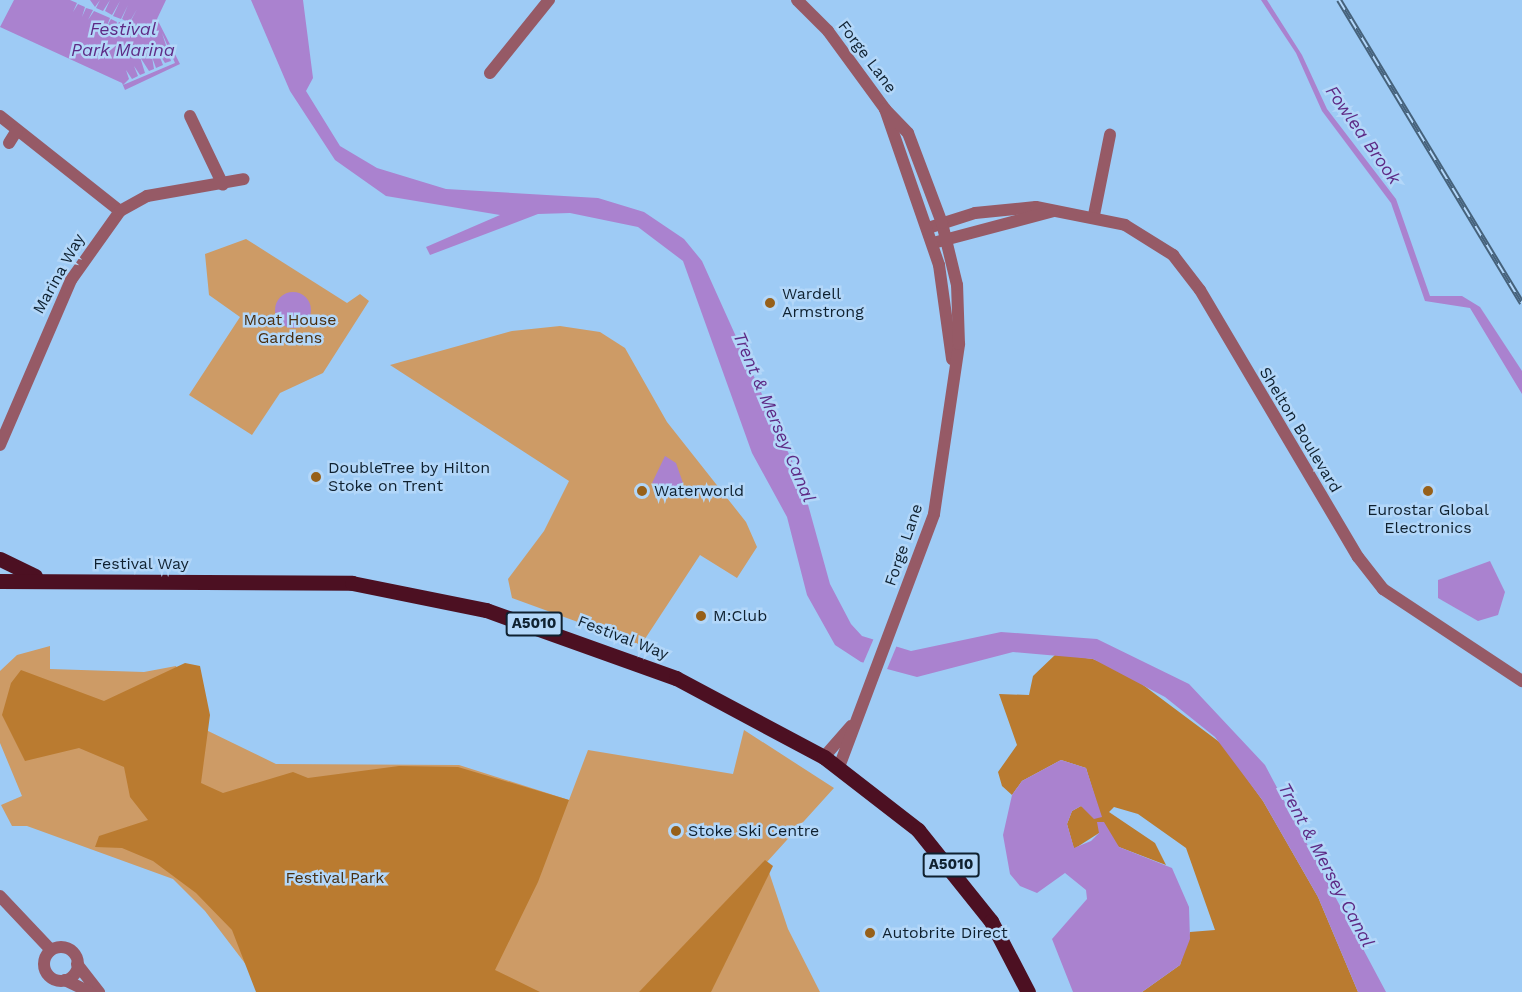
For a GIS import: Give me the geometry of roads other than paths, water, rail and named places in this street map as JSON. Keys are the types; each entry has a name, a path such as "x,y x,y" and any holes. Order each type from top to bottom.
{"main road":[{"name":"Festival Way","path":"0,559 44,579"},
{"name":"Festival Way","path":"0,581 44,579 285,580 424,595 534,624 676,678 824,757 936,848 991,921 1028,992"}],"street":[{"path":"490,73 549,0"},
{"name":"Forge Lane","path":"797,0 828,31 885,109 908,133 946,238 958,310 954,366 934,514 890,632 851,726 839,767"},
{"name":"Forge Lane","path":"885,109 933,243 954,366"},
{"path":"0,116 120,211"},
{"path":"190,116 223,185"},
{"path":"9,143 17,130"},
{"path":"1094,215 1110,135"},
{"name":"Marina Way","path":"0,446 71,280 120,211 147,196 223,185 243,179"},
{"name":"Shelton Boulevard","path":"928,228 1005,210 1054,211 1094,215 1142,233 1184,267 1310,479 1383,589 1522,681"},
{"name":"Shelton Boulevard","path":"933,243 1054,211"},
{"name":"Forge Lane","path":"824,757 851,726"},
{"path":"0,896 51,950"},
{"path":"51,950 66,948 99,992"},
{"path":"51,950 45,970 90,992"},
{"path":"65,980 77,964"}],"water":[{"name":"Festival Park Marina","path":"14,0 166,0 157,19 180,64 125,90 122,83 0,27"},
{"path":"251,0 303,0 313,78 306,91 340,146 377,168 446,189 598,198 644,212 684,239 702,261 802,483 830,584 851,624 862,636 911,651 1001,632 1097,639 1189,684 1265,765 1386,992 1358,992 1318,897 1263,801 1215,737 1165,697 1093,659 1013,652 917,677 861,662 835,645 807,595 787,517 752,453 683,261 638,227 570,213 538,214 430,255 426,247 500,215 386,196 335,160 290,91"},
{"path":"1261,0 1267,0 1302,55 1327,109 1396,199 1430,296 1462,296 1480,307 1522,371 1522,394 1470,308 1425,301 1391,203 1322,111 1296,53"},
{"path":"293,292 306,297 311,310 306,323 293,328 280,323 275,310 280,297"},
{"path":"665,456 676,463 683,483 678,491 652,483"},
{"path":"1490,561 1505,592 1498,615 1478,621 1438,598 1438,580"},
{"path":"1061,760 1086,768 1102,817 1094,819 1081,806 1072,811 1067,824 1074,848 1091,841 1099,833 1097,822 1104,822 1119,847 1172,868 1189,907 1190,939 1180,965 1142,992 1073,992 1052,939 1087,899 1086,890 1065,873 1037,893 1020,886 1010,874 1003,835 1012,795 1022,781"}],"railway":[{"path":"1339,0 1522,303"}],"place":[{"name":"Wardell Armstrong","path":"770,303"},
{"name":"DoubleTree by Hilton Stoke on Trent","path":"316,477"},
{"name":"Waterworld","path":"642,491"},
{"name":"Eurostar Global Electronics","path":"1428,491"},
{"name":"M:Club","path":"701,616"},
{"name":"Stoke Ski Centre","path":"676,831"},
{"name":"Autobrite Direct","path":"870,933"}],"water label":[{"name":"Fowlea Brook","path":"1363,135"},
{"name":"Trent & Mersey Canal","path":"774,417"},
{"name":"Trent & Mersey Canal","path":"1326,865"}],"park label":[{"name":"Moat House Gardens","path":"290,329"},
{"name":"Festival Park","path":"335,878"}]}
